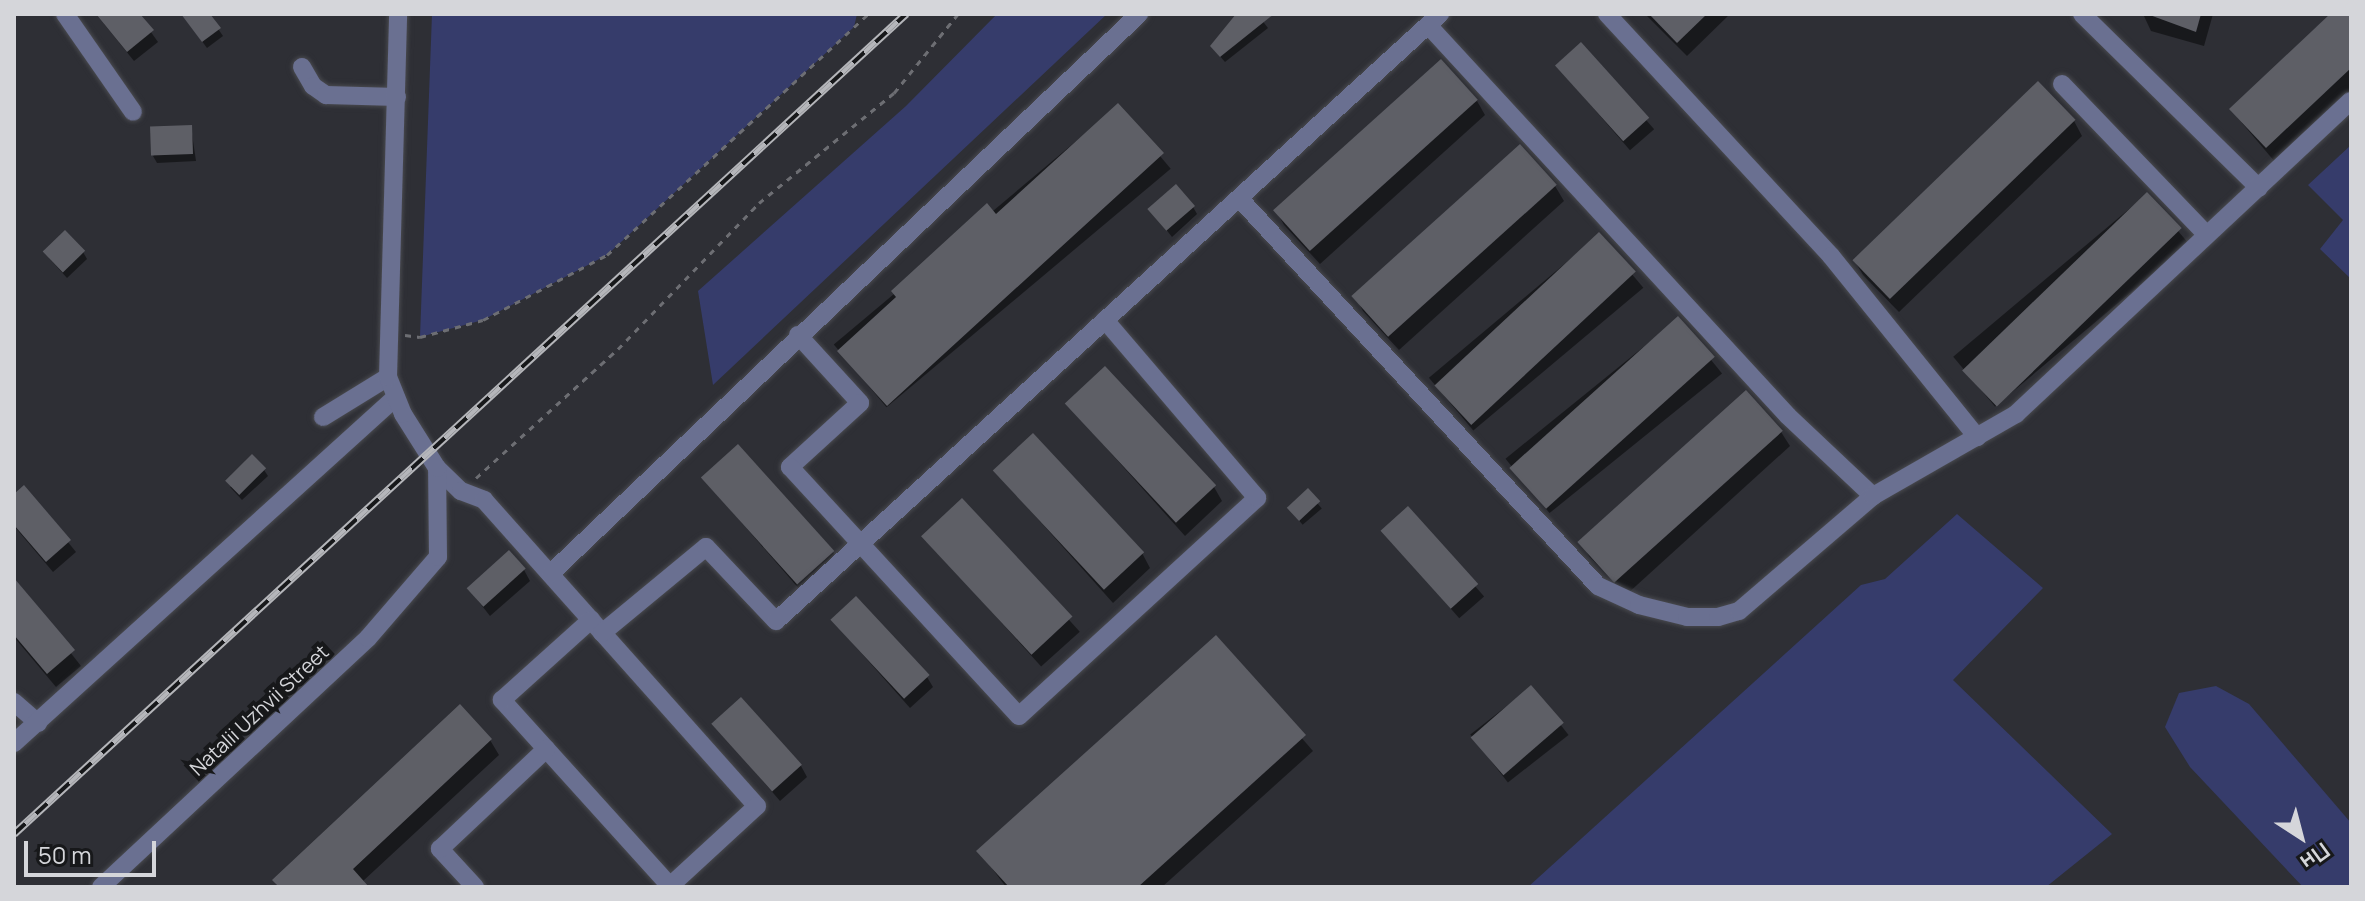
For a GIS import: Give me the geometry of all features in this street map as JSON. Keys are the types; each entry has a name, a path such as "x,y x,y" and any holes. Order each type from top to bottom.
{"street":[{"path":"65,14 133,112"},
{"path":"398,14 388,377 396,397 437,468 461,491 488,496 550,574 596,626 757,806 670,886 502,700 596,626 706,547 776,621 1434,19 1788,416 1873,496"},
{"path":"550,574 1139,14"},
{"path":"1607,14 1831,256 1977,437"},
{"path":"2082,14 2259,188"},
{"path":"302,67 313,86 326,95 397,97"},
{"path":"2062,84 2207,235"},
{"path":"1239,198 1598,586 1639,605 1687,617 1739,611 1873,496 2016,414 2351,101"},
{"path":"798,335 860,403 790,467 858,546 1019,716 1257,498 1105,320"},
{"path":"323,417 388,377"},
{"path":"14,743 396,397"},
{"name":"Natalii Uzhvii Street","path":"101,887 122,880 368,638 438,557 437,468"},
{"path":"14,702 38,723"},
{"path":"475,887 440,849 546,749"}],"path":[{"path":"420,337 483,320 607,255 868,14"},
{"path":"461,491 618,349 759,203 894,93 958,14"}],"shaded area":[{"path":"432,14 857,14 854,27 607,255 483,320 420,337"},
{"path":"997,14 1107,14 713,385 698,291 906,106"},
{"path":"2351,145 2351,279 2320,249 2343,220 2308,185"},
{"path":"1957,514 2043,588 1953,680 2112,834 2046,887 1528,887 1861,585 1885,579"},
{"path":"2216,686 2249,704 2351,823 2351,887 2303,887 2190,767 2165,727 2179,693"}],"building":[{"path":"96,14 140,14 154,30 127,52"},
{"path":"181,14 210,14 221,28 202,42"},
{"path":"1236,14 1274,14 1220,57 1210,46"},
{"path":"1649,14 1707,14 1677,43"},
{"path":"2147,14 2201,14 2196,32"},
{"path":"2330,14 2351,14 2351,68 2266,148 2229,109"},
{"path":"1581,42 1649,118 1623,141 1555,65"},
{"path":"1441,59 1478,100 1310,251 1273,210"},
{"path":"2038,81 2076,120 1890,299 1852,260"},
{"path":"1118,103 1164,153 887,406 837,351 896,297 891,291 987,203 996,214"},
{"path":"192,125 193,154 151,155 150,126"},
{"path":"1520,144 1557,185 1388,337 1351,296"},
{"path":"1176,184 1195,206 1166,231 1147,209"},
{"path":"2147,192 2182,228 1997,406 1962,371"},
{"path":"65,230 85,251 63,272 43,252"},
{"path":"1599,232 1636,271 1471,425 1434,385"},
{"path":"1678,316 1715,357 1546,509 1509,468"},
{"path":"1105,366 1216,485 1176,523 1065,404"},
{"path":"1746,390 1783,431 1614,583 1577,542"},
{"path":"1033,433 1144,552 1104,590 993,471"},
{"path":"738,444 834,551 797,584 701,477"},
{"path":"252,454 266,468 239,495 225,481"},
{"path":"24,485 71,540 46,562 14,525 14,494"},
{"path":"1308,488 1320,501 1299,521 1287,508"},
{"path":"962,498 1072,616 1032,655 921,536"},
{"path":"1408,506 1478,584 1451,609 1381,531"},
{"path":"509,550 526,569 483,607 467,588"},
{"path":"14,578 75,650 47,674 14,635"},
{"path":"856,596 930,675 904,699 830,620"},
{"path":"1216,635 1306,735 1138,887 1009,887 976,851"},
{"path":"1531,685 1564,723 1503,775 1471,737"},
{"path":"741,697 802,765 772,791 711,724"},
{"path":"460,704 492,739 353,869 369,887 279,887 272,880"}],"railway":[{"path":"14,834 906,14"}]}
